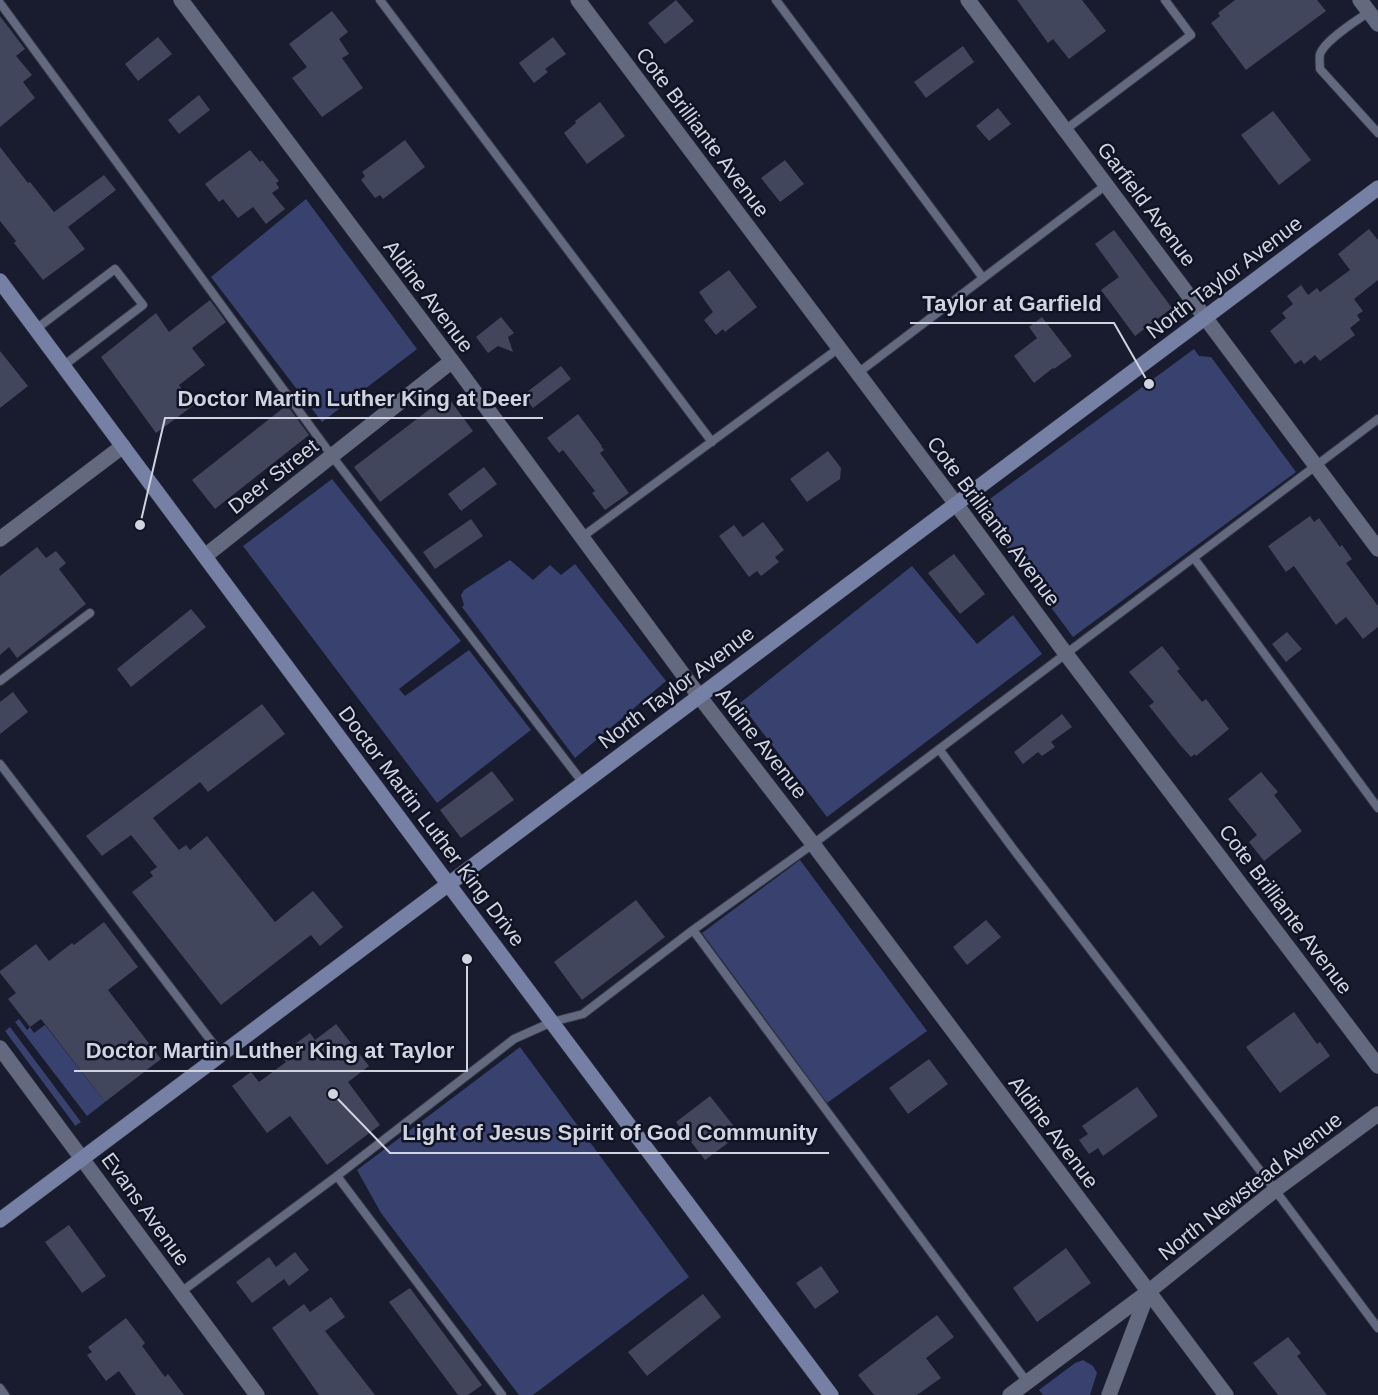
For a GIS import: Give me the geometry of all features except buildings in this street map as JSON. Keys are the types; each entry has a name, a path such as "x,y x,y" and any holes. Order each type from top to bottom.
{"street":[{"name":"Aldine Avenue","path":"181,0 699,696 813,844 1226,1395"},
{"name":"Cote Brilliante Avenue","path":"578,0 1066,654 1378,1066"},
{"name":"Garfield Avenue","path":"968,0 1378,549"},
{"name":"North Taylor Avenue","path":"0,1220 1378,188"},
{"name":"Doctor Martin Luther King Drive","path":"0,281 831,1395"},
{"name":"Deer Street","path":"205,556 452,362"},
{"path":"0,539 123,446"},
{"name":"Evans Avenue","path":"0,1048 257,1395"},
{"name":"North Newstead Avenue","path":"1010,1395 1148,1292 1275,1190 1378,1114"},
{"path":"1109,1395 1148,1292"}],"lane":[{"path":"380,0 712,442"},
{"path":"776,0 983,278"},
{"path":"1065,130 1191,35 1165,0"},
{"path":"0,1 332,456 583,783"},
{"path":"1369,12 1327,44 1320,55 1320,69 1378,133"},
{"path":"858,373 1106,184"},
{"path":"36,329 115,269 143,305 63,366"},
{"path":"582,537 839,348"},
{"path":"181,1292 337,1176 514,1039 552,1022 583,1014 1378,419"},
{"path":"1194,558 1378,807"},
{"path":"0,681 90,613"},
{"path":"939,749 1378,1328"},
{"path":"0,764 221,1054"},
{"path":"693,930 1027,1382"},
{"path":"337,1176 502,1395"},
{"path":"0,1388 5,1395"}],"shaded area":[{"path":"306,199 417,349 322,422 211,277"},
{"path":"1194,349 1199,356 1211,357 1296,472 1073,637 983,516 985,505 987,501"},
{"path":"332,479 461,641 399,689 405,696 469,650 531,730 437,803 243,546"},
{"path":"510,560 533,580 550,565 561,575 575,564 666,681 575,758 462,607 464,605 461,595 464,590"},
{"path":"912,566 977,644 1013,615 1042,654 827,817 740,703"},
{"path":"800,860 927,1031 827,1103 702,933"},
{"path":"19,1019 27,1030 30,1027 34,1033 45,1025 105,1102 87,1116 15,1022"},
{"path":"10,1027 81,1122 75,1126 5,1031"},
{"path":"520,1047 689,1277 533,1395 519,1395 381,1213 357,1170"},
{"path":"1083,1360 1093,1366 1097,1373 1090,1395 1043,1395 1039,1390 1075,1363"}],"place":[{"name":"Taylor at Garfield","path":"1149,384"},
{"name":"Doctor Martin Luther King at Deer","path":"140,525"},
{"name":"Doctor Martin Luther King at Taylor","path":"467,959"},
{"name":"Light of Jesus Spirit of God Community","path":"333,1094"}]}
